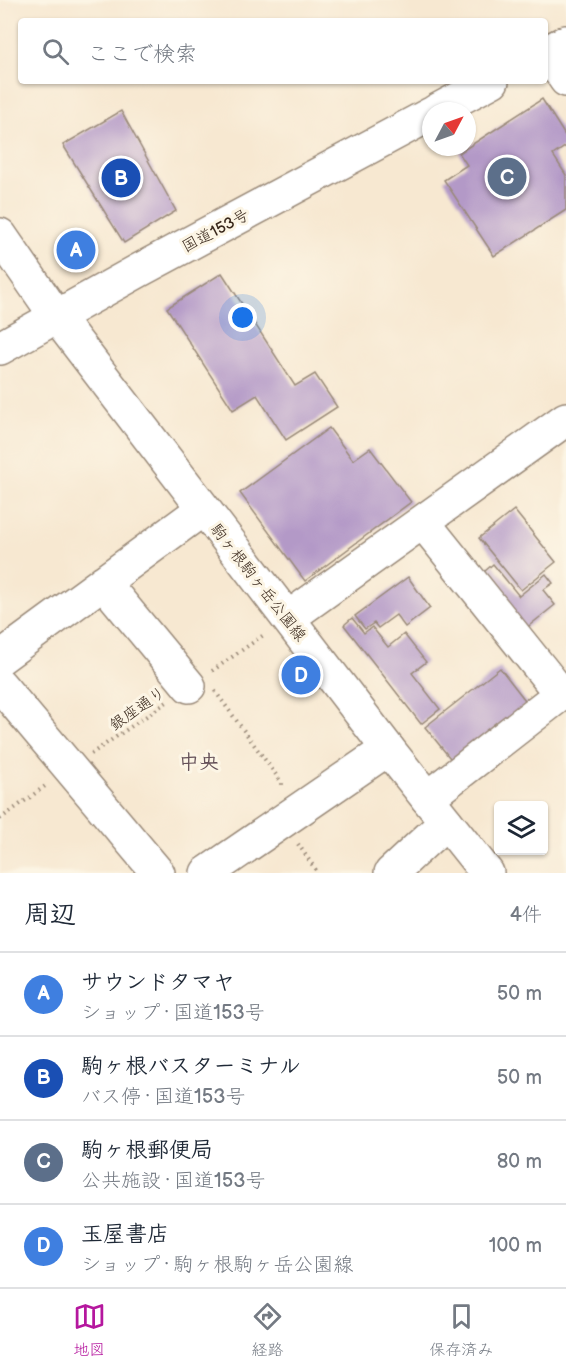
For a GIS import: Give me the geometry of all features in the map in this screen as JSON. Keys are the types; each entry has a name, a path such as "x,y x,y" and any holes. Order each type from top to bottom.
{"main road":[{"path":"553,49 566,80"},
{"path":"453,102 486,84"},
{"name":"国道153号","path":"0,348 422,119"},
{"name":"駒ヶ根駒ヶ岳公園線","path":"0,235 56,316 203,509 388,749 488,873"},
{"path":"288,618 565,422"},
{"path":"0,658 203,509"},
{"path":"391,873 437,810 563,692 423,522"},
{"path":"104,582 197,681"},
{"path":"0,685 158,873"},
{"path":"207,873 388,749"}],"path":[{"name":"銀座通り","path":"0,819 288,618"},
{"path":"197,681 282,783 282,822 318,873"}],"building":[{"path":"542,99 566,137 566,146 553,155 566,175 566,210 494,256 444,180 467,165 461,156 476,156 476,142"},
{"path":"121,111 176,211 124,243 63,145"},
{"path":"222,273 295,386 315,374 337,407 286,440 257,395 233,410 167,308"},
{"path":"329,428 353,460 370,448 411,502 305,581 240,493"},
{"path":"514,510 556,562 521,590 479,538"},
{"path":"493,564 519,596 546,574 553,583 543,590 555,605 520,633 476,579"},
{"path":"408,577 430,608 405,627 396,615 378,628 374,623 365,629 355,616"},
{"path":"352,618 364,633 372,627 388,647 404,634 426,662 412,673 440,709 421,724 344,625"},
{"path":"500,668 528,704 454,763 425,727"}],"place":[{"name":"駒ヶ根郵便局","path":"507,177"},
{"name":"駒ヶ根バスターミナル","path":"121,178"},
{"name":"サウンドタマヤ","path":"76,250"},
{"name":"玉屋書店","path":"301,675"}],"district":[{"name":"中央","path":"199,762"}]}
